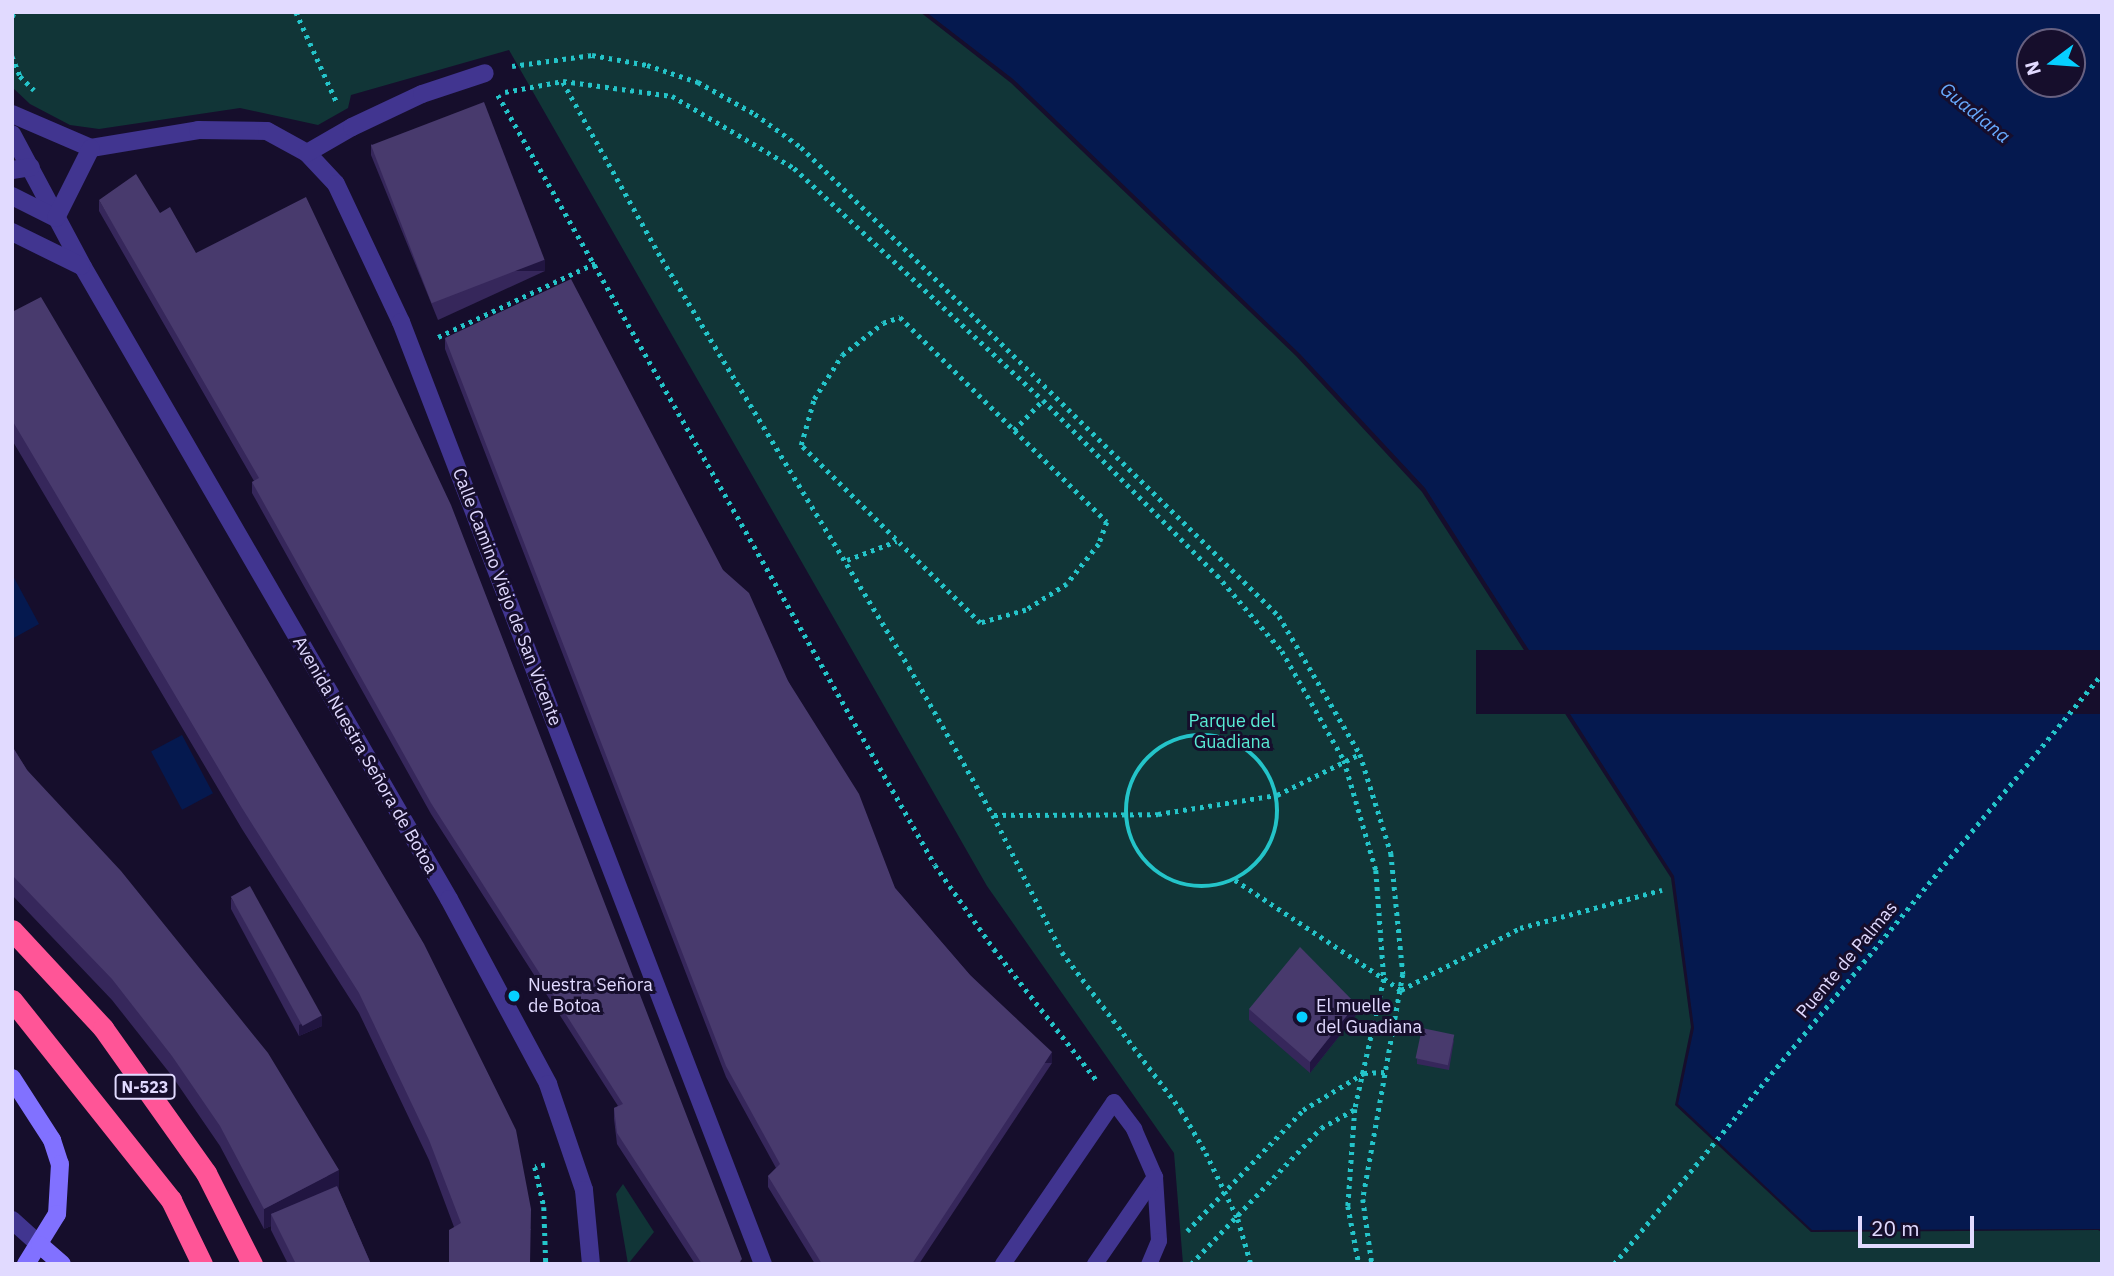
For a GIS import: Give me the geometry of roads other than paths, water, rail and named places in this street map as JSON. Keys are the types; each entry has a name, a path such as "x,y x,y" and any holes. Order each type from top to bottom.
{"highway":[{"name":"N-523","path":"12,930 103,1028 135,1072 206,1173 252,1264"},
{"name":"N-523","path":"12,1000 171,1200 202,1264"}],"main road":[{"path":"12,1078 52,1140 60,1164 57,1214 26,1264"},
{"path":"40,1245 62,1264"}],"street":[{"path":"307,153 352,127 422,94 485,73"},
{"path":"12,114 90,148 57,218 12,196"},
{"name":"Calle Camino Viejo de San Vicente","path":"90,148 198,130 267,131 307,153 336,184 411,349 763,1264"},
{"name":"Avenida Nuestra Señora de Botoa","path":"12,134 83,267 449,899 548,1084 575,1158 590,1241 591,1264"},
{"path":"12,170 31,167"},
{"path":"12,232 83,267"},
{"path":"12,1220 40,1245"},
{"path":"590,1241 603,1264"}],"lane":[{"path":"1003,1264 1114,1102 1134,1129 1155,1177 1159,1241 1149,1264"},
{"path":"1095,1264 1155,1177"}],"water":[{"name":"Guadiana","path":"926,12 2102,12 2102,1229 1812,1230 1678,1104 1694,1028 1674,876 1425,488 1300,354 1013,79"},
{"path":"12,574 39,624 12,639"},
{"path":"182,735 213,793 182,810 151,751"}],"place":[{"name":"Nuestra Señora de Botoa","path":"514,996"},
{"name":"El muelle del Guadiana","path":"1302,1017"}],"park label":[{"name":"Parque del Guadiana","path":"1232,732"}]}
